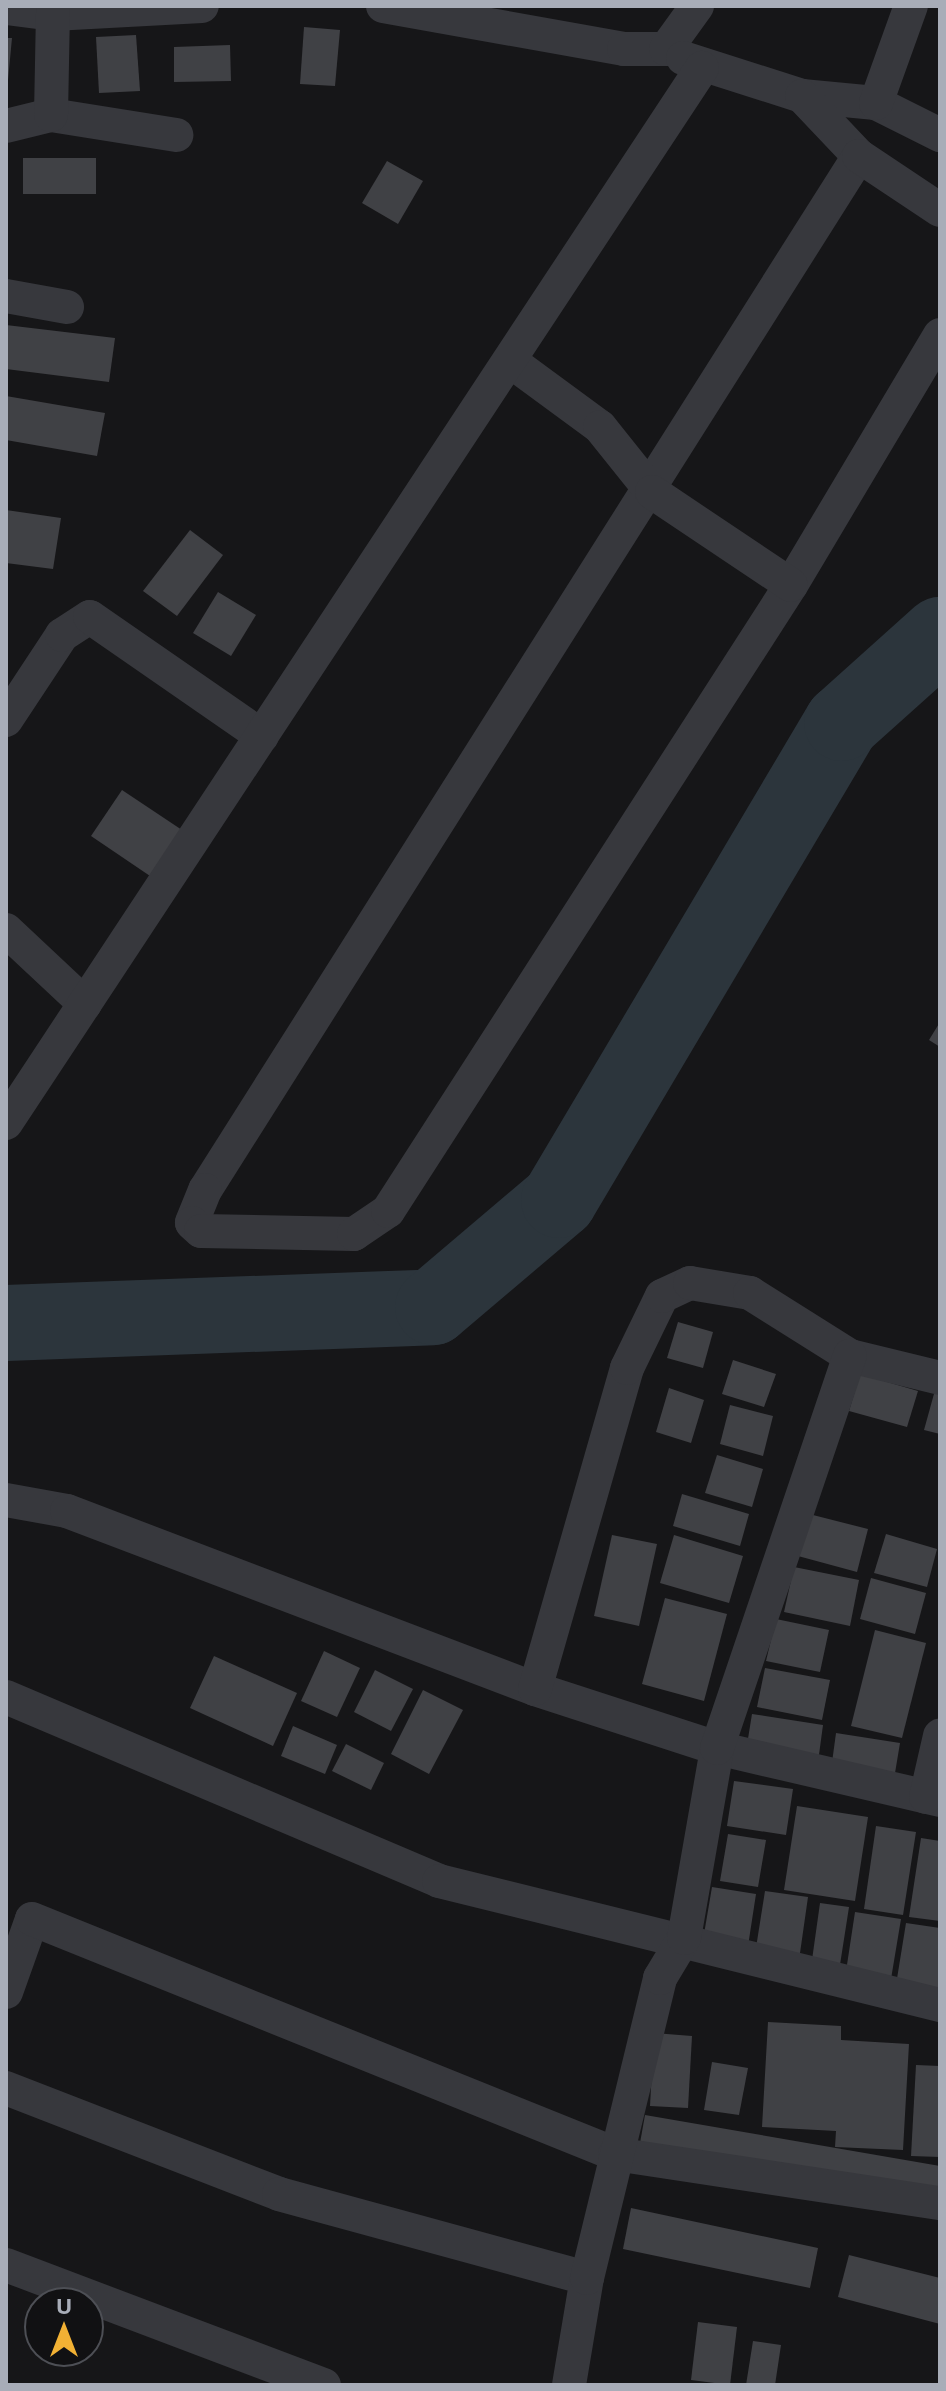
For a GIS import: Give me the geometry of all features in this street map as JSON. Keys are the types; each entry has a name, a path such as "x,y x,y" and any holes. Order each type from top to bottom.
{"street":[{"path":"6,8 53,14 202,6"},
{"path":"383,6 624,49 666,49 702,68 802,96 876,103 940,135"},
{"path":"666,49 697,6"},
{"path":"876,103 911,6"},
{"path":"51,115 53,14"},
{"path":"6,1123 513,363 702,68"},
{"path":"802,96 859,156 940,210"},
{"path":"6,126 51,115 176,135"},
{"path":"859,156 652,492 205,1190 192,1223 201,1231 354,1234 388,1211 791,585 940,335"},
{"path":"6,296 67,307"},
{"path":"513,363 600,427 652,492 791,585"},
{"path":"6,720 62,635 90,617 262,736"},
{"path":"6,930 85,1004"},
{"path":"535,1689 627,1368 662,1296 690,1283 750,1293 850,1356 940,1378"},
{"path":"569,2385 587,2278 660,1978 684,1938 717,1748 850,1356"},
{"path":"6,1500 67,1511 535,1689 717,1748 933,1798 940,1736"},
{"path":"6,1697 439,1881 684,1938 940,2005"},
{"path":"6,1992 19,1914 615,2154 940,2203"},
{"path":"6,2088 279,2194 587,2278"},
{"path":"6,2265 324,2385"}],"building":[{"path":"304,27 340,30 335,86 300,84"},
{"path":"136,35 140,91 99,93 96,37"},
{"path":"6,38 12,38 8,80 6,80"},
{"path":"230,45 231,81 174,82 174,47"},
{"path":"23,158 96,158 96,194 23,194"},
{"path":"387,161 423,181 398,224 362,203"},
{"path":"6,325 115,338 109,382 6,369"},
{"path":"6,396 105,413 97,456 6,440"},
{"path":"6,510 61,518 53,569 6,563"},
{"path":"190,530 223,555 177,616 143,591"},
{"path":"218,592 256,615 231,656 193,633"},
{"path":"122,790 185,832 153,878 91,836"},
{"path":"940,1022 940,1047 929,1040"},
{"path":"678,1322 713,1332 703,1368 667,1358"},
{"path":"733,1360 776,1374 764,1407 722,1394"},
{"path":"860,1374 918,1391 907,1427 849,1411"},
{"path":"937,1383 940,1384 940,1434 924,1430"},
{"path":"669,1388 704,1400 691,1443 656,1432"},
{"path":"730,1405 773,1416 763,1456 720,1444"},
{"path":"717,1455 763,1469 752,1507 705,1493"},
{"path":"682,1494 749,1514 740,1546 673,1526"},
{"path":"809,1514 868,1529 857,1572 798,1556"},
{"path":"886,1534 937,1549 927,1587 874,1573"},
{"path":"612,1535 657,1544 639,1626 594,1616"},
{"path":"674,1535 743,1556 729,1603 660,1583"},
{"path":"794,1567 859,1580 850,1626 784,1612"},
{"path":"871,1578 926,1593 915,1634 860,1619"},
{"path":"665,1598 727,1614 704,1701 642,1684"},
{"path":"776,1619 829,1630 820,1672 766,1661"},
{"path":"875,1630 926,1643 902,1738 851,1726"},
{"path":"324,1651 360,1668 337,1717 301,1701"},
{"path":"214,1656 297,1693 273,1746 190,1708"},
{"path":"765,1668 830,1680 822,1720 757,1707"},
{"path":"375,1670 413,1689 391,1731 354,1712"},
{"path":"423,1690 463,1710 429,1774 391,1754"},
{"path":"752,1714 823,1725 818,1762 746,1751"},
{"path":"293,1726 337,1745 325,1774 281,1756"},
{"path":"836,1733 900,1743 894,1779 831,1770"},
{"path":"346,1744 384,1763 371,1790 332,1771"},
{"path":"734,1781 793,1789 786,1835 727,1826"},
{"path":"797,1806 868,1817 855,1901 784,1890"},
{"path":"876,1826 916,1832 903,1915 864,1909"},
{"path":"728,1834 766,1840 758,1887 720,1881"},
{"path":"921,1838 940,1841 940,1921 909,1917"},
{"path":"712,1887 756,1894 748,1946 703,1940"},
{"path":"765,1891 808,1897 799,1960 755,1954"},
{"path":"820,1903 849,1907 839,1971 811,1967"},
{"path":"855,1912 901,1919 890,1985 845,1978"},
{"path":"906,1923 940,1928 940,1997 895,1991"},
{"path":"768,2022 841,2026 841,2040 909,2044 903,2150 835,2147 836,2131 762,2127"},
{"path":"654,2033 692,2036 688,2108 650,2106"},
{"path":"712,2062 748,2068 739,2115 704,2110"},
{"path":"916,2065 940,2066 940,2157 911,2156"},
{"path":"645,2115 940,2166 940,2196 640,2143"},
{"path":"631,2208 818,2248 810,2288 623,2249"},
{"path":"849,2255 940,2278 940,2324 838,2297"},
{"path":"698,2322 737,2327 730,2385 691,2380"},
{"path":"753,2341 781,2345 775,2385 746,2385"}],"waterway":[{"path":"6,1323 433,1307 559,1200 842,723 940,635"}]}
